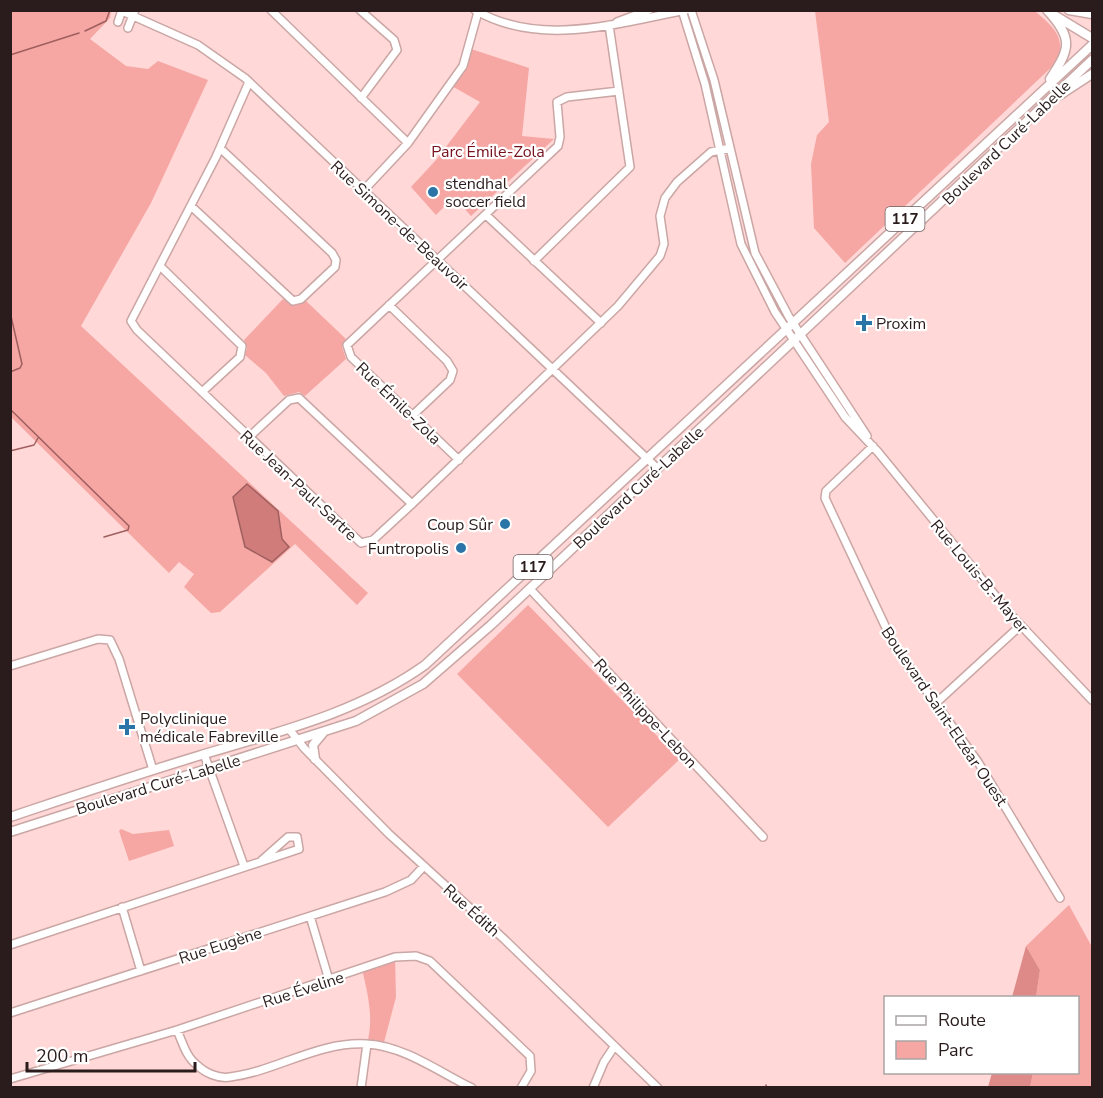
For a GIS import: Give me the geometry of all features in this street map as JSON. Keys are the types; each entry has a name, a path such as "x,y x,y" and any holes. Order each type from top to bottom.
{"main road":[{"path":"1069,10 1092,14"},
{"path":"1049,12 1092,38"},
{"path":"1042,92 1067,50 1065,33 1049,12"},
{"name":"Boulevard Curé-Labelle","path":"10,817 153,770 290,729 362,703 397,684 434,658 1092,45"},
{"name":"Boulevard Curé-Labelle","path":"10,832 323,733 368,716 423,684 456,658 658,470 1092,60"},
{"path":"1049,101 1092,74"},
{"path":"315,759 314,745 323,733"}],"street":[{"path":"271,10 408,143"},
{"path":"360,10 394,40 398,50 361,98"},
{"path":"609,25 649,10"},
{"path":"691,10 714,80 752,246 768,281 801,335"},
{"path":"118,22 122,11"},
{"name":"Rue Simone-de-Beauvoir","path":"122,11 134,13 198,45 234,68 658,470"},
{"path":"363,190 408,143 463,66 477,11 533,29 551,31 638,22 683,11 705,84 744,254 794,342"},
{"path":"128,27 134,13"},
{"path":"534,261 629,170 609,25"},
{"name":"Rue Jean-Paul-Sartre","path":"249,82 220,148 132,316 132,322 202,392 362,543 371,541 412,504 554,371 601,323 660,256 664,244 660,216 665,198 685,175 711,152 730,148"},
{"name":"Rue Émile-Zola","path":"459,460 351,357 346,349 389,305 558,146 560,137 557,102 568,97 619,91"},
{"path":"191,206 293,301 303,298 335,267 335,258 330,251 220,148"},
{"path":"486,215 601,323"},
{"path":"160,266 242,346 240,357 202,392"},
{"path":"389,305 447,361 453,371 450,380 413,415"},
{"name":"Rue Louis-B.-Mayer","path":"801,335 852,410 873,446"},
{"name":"Rue Louis-B.-Mayer","path":"794,342 845,417 873,446 1020,626 1092,700"},
{"path":"249,437 289,400 297,397 412,504"},
{"name":"Boulevard Saint-Elzéar Ouest","path":"873,446 824,495 892,641 978,762 1060,898"},
{"name":"Rue Philippe-Lebon","path":"530,589 763,837"},
{"path":"936,703 1020,626"},
{"path":"10,666 98,639 110,640 119,659 153,770"},
{"name":"Rue Édith","path":"290,729 315,759 424,866 658,1088"},
{"path":"204,754 244,866"},
{"path":"10,945 299,849 300,843 297,837 288,837 262,860"},
{"name":"Rue Eugène","path":"10,1013 386,892 411,880 424,866"},
{"path":"122,907 141,970"},
{"path":"310,916 329,980"},
{"name":"Rue Éveline","path":"10,1079 177,1030 395,957 416,956 430,961 530,1056 531,1071 521,1088"},
{"path":"177,1030 188,1056 196,1065 217,1077 251,1072 303,1054 344,1044 367,1044 383,1046 407,1055 472,1088"},
{"path":"361,1088 367,1044"},
{"path":"593,1088 604,1062 615,1047"}],"green space":[{"path":"10,11 111,11 110,18 90,39 126,66 148,69 158,61 208,80 151,203 81,326 368,593 357,605 295,544 220,612 211,613 184,587 194,574 179,562 169,573 11,417","holes":["233,497 278,511 282,539 245,547"]},
{"path":"815,11 1035,11 1056,32 1060,45 1058,61 845,263 814,228 811,164 817,135 829,122"},
{"name":"Parc Émile-Zola","path":"468,48 529,68 522,136 554,139 471,216 454,197 436,215 411,187 436,160 480,102 450,85"},
{"path":"283,299 291,304 305,300 346,339 342,347 346,359 305,396 299,392 284,396 266,373 245,355 247,348 244,340"},
{"path":"528,605 680,759 608,827 457,674"},
{"path":"121,829 133,834 169,830 174,846 129,861 119,831"},
{"path":"1069,905 1092,947 1092,1087 1030,1087 1033,1074 1079,1074 1079,996 1036,996 1040,970 1026,946"},
{"path":"395,957 396,997 383,1046 367,1044 370,1016 362,969"}],"shaded area":[{"path":"247,484 278,511 282,539 289,547 272,562 245,547 233,497"},
{"path":"1026,946 1040,970 1036,996 1012,996"},
{"path":"991,1074 1033,1074 1030,1087 988,1087"}],"waterway":[{"path":"85,31 106,21 110,10"},
{"path":"10,55 79,33"},
{"path":"10,312 22,364 20,368 10,372"},
{"path":"10,409 129,526 128,530 104,537"},
{"path":"10,451 34,445 38,438"}],"place":[{"name":"stendhal soccer field","path":"433,192"},
{"name":"Proxim","path":"864,323"},
{"name":"Coup Sûr","path":"505,524"},
{"name":"Funtropolis","path":"461,548"},
{"name":"Polyclinique médicale Fabreville","path":"127,727"}]}
